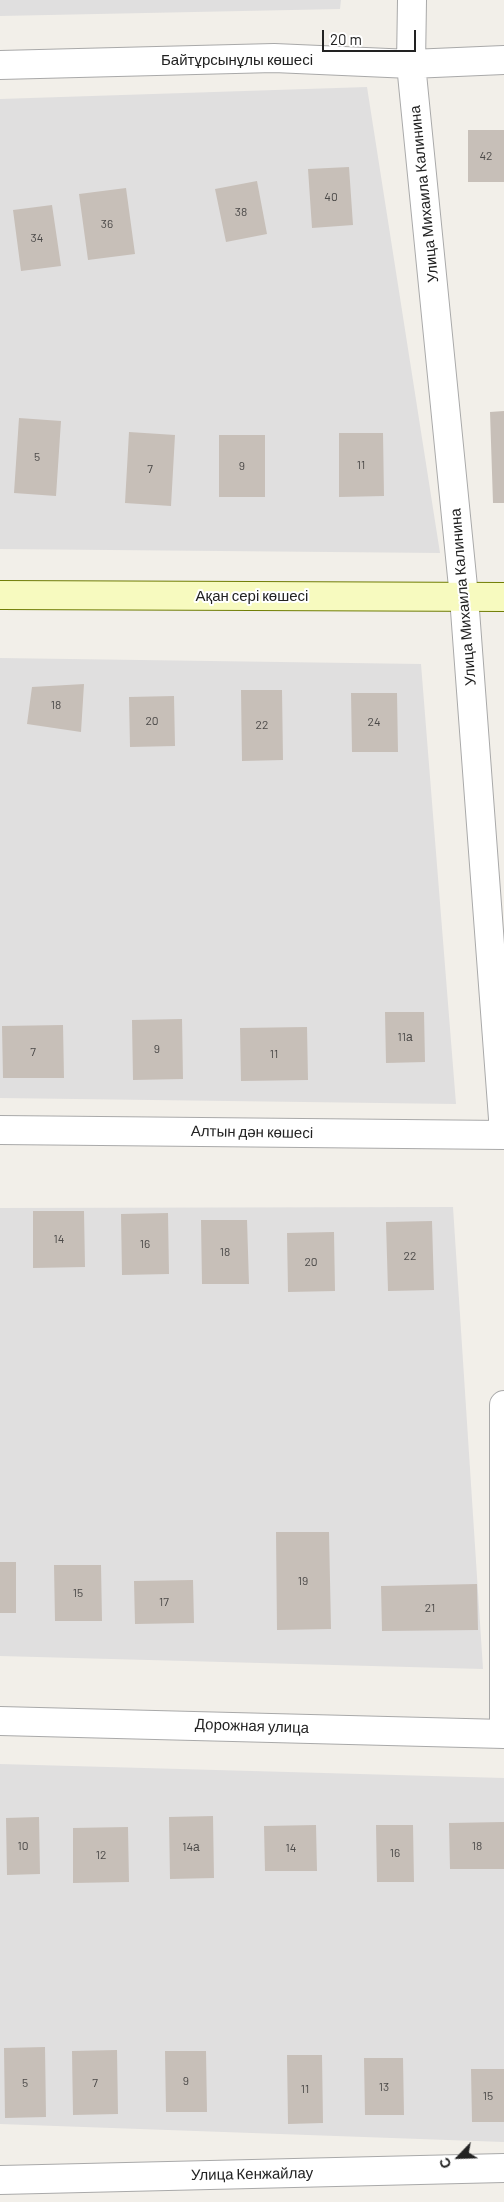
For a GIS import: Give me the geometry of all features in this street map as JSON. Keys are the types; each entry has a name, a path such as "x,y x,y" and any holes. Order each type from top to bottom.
{"street":[{"name":"Улица Михаила Калинина","path":"412,0 411,64 464,597 504,1133"},
{"name":"Байтұрсынұлы көшесі","path":"0,65 274,58 411,64 504,60"},
{"name":"Ақан сері көшесі","path":"0,595 504,597"},
{"name":"Алтын дән көшесі","path":"0,1130 504,1133"},
{"path":"504,1405 504,1734"},
{"name":"Дорожная улица","path":"0,1721 504,1734"},
{"name":"Улица Кенжайлау","path":"0,2180 504,2168"}],"shaded area":[{"path":"0,0 341,0 340,9 0,16"},
{"path":"367,87 440,553 0,549 0,99"},
{"path":"0,658 421,664 456,1104 0,1098"},
{"path":"453,1207 483,1669 0,1656 0,1208"},
{"path":"0,1764 504,1778 504,2142 0,2124"}],"building":[{"path":"468,130 504,130 504,182 468,182"},
{"path":"349,167 353,225 312,228 308,169"},
{"path":"257,181 267,234 226,242 215,189"},
{"path":"126,188 135,254 88,260 79,194"},
{"path":"52,205 61,266 21,271 13,210"},
{"path":"504,411 504,503 493,503 490,412"},
{"path":"19,418 61,421 56,496 14,493"},
{"path":"129,432 175,435 171,506 125,503"},
{"path":"339,433 383,433 384,496 339,497"},
{"path":"219,435 265,435 265,497 219,497"},
{"path":"84,684 81,732 27,724 32,687"},
{"path":"241,690 282,690 283,760 242,761"},
{"path":"351,693 397,693 398,752 352,752"},
{"path":"174,696 175,746 130,747 129,697"},
{"path":"385,1012 424,1012 425,1062 386,1063"},
{"path":"182,1019 183,1079 133,1080 132,1020"},
{"path":"63,1025 64,1078 3,1078 2,1026"},
{"path":"307,1027 308,1080 241,1081 240,1028"},
{"path":"33,1211 84,1211 85,1267 33,1268"},
{"path":"168,1213 169,1274 122,1275 121,1214"},
{"path":"201,1220 247,1220 249,1284 202,1284"},
{"path":"432,1221 434,1290 388,1291 386,1222"},
{"path":"334,1232 335,1291 288,1292 287,1233"},
{"path":"276,1532 329,1532 331,1629 277,1630"},
{"path":"0,1562 16,1562 16,1613 0,1613"},
{"path":"54,1565 101,1565 102,1621 55,1621"},
{"path":"193,1580 194,1623 135,1624 134,1581"},
{"path":"477,1584 478,1630 382,1631 381,1586"},
{"path":"213,1816 214,1878 170,1879 169,1817"},
{"path":"39,1817 40,1874 7,1875 6,1818"},
{"path":"504,1822 504,1869 450,1869 449,1823"},
{"path":"316,1825 317,1871 265,1871 264,1826"},
{"path":"376,1825 413,1825 414,1882 377,1882"},
{"path":"128,1827 129,1882 73,1883 73,1828"},
{"path":"45,2047 46,2117 5,2118 4,2048"},
{"path":"117,2050 118,2114 73,2115 72,2051"},
{"path":"165,2051 206,2051 207,2112 166,2112"},
{"path":"287,2055 322,2055 323,2123 288,2124"},
{"path":"364,2058 403,2058 404,2115 365,2115"},
{"path":"471,2069 504,2069 504,2122 472,2122"}]}
